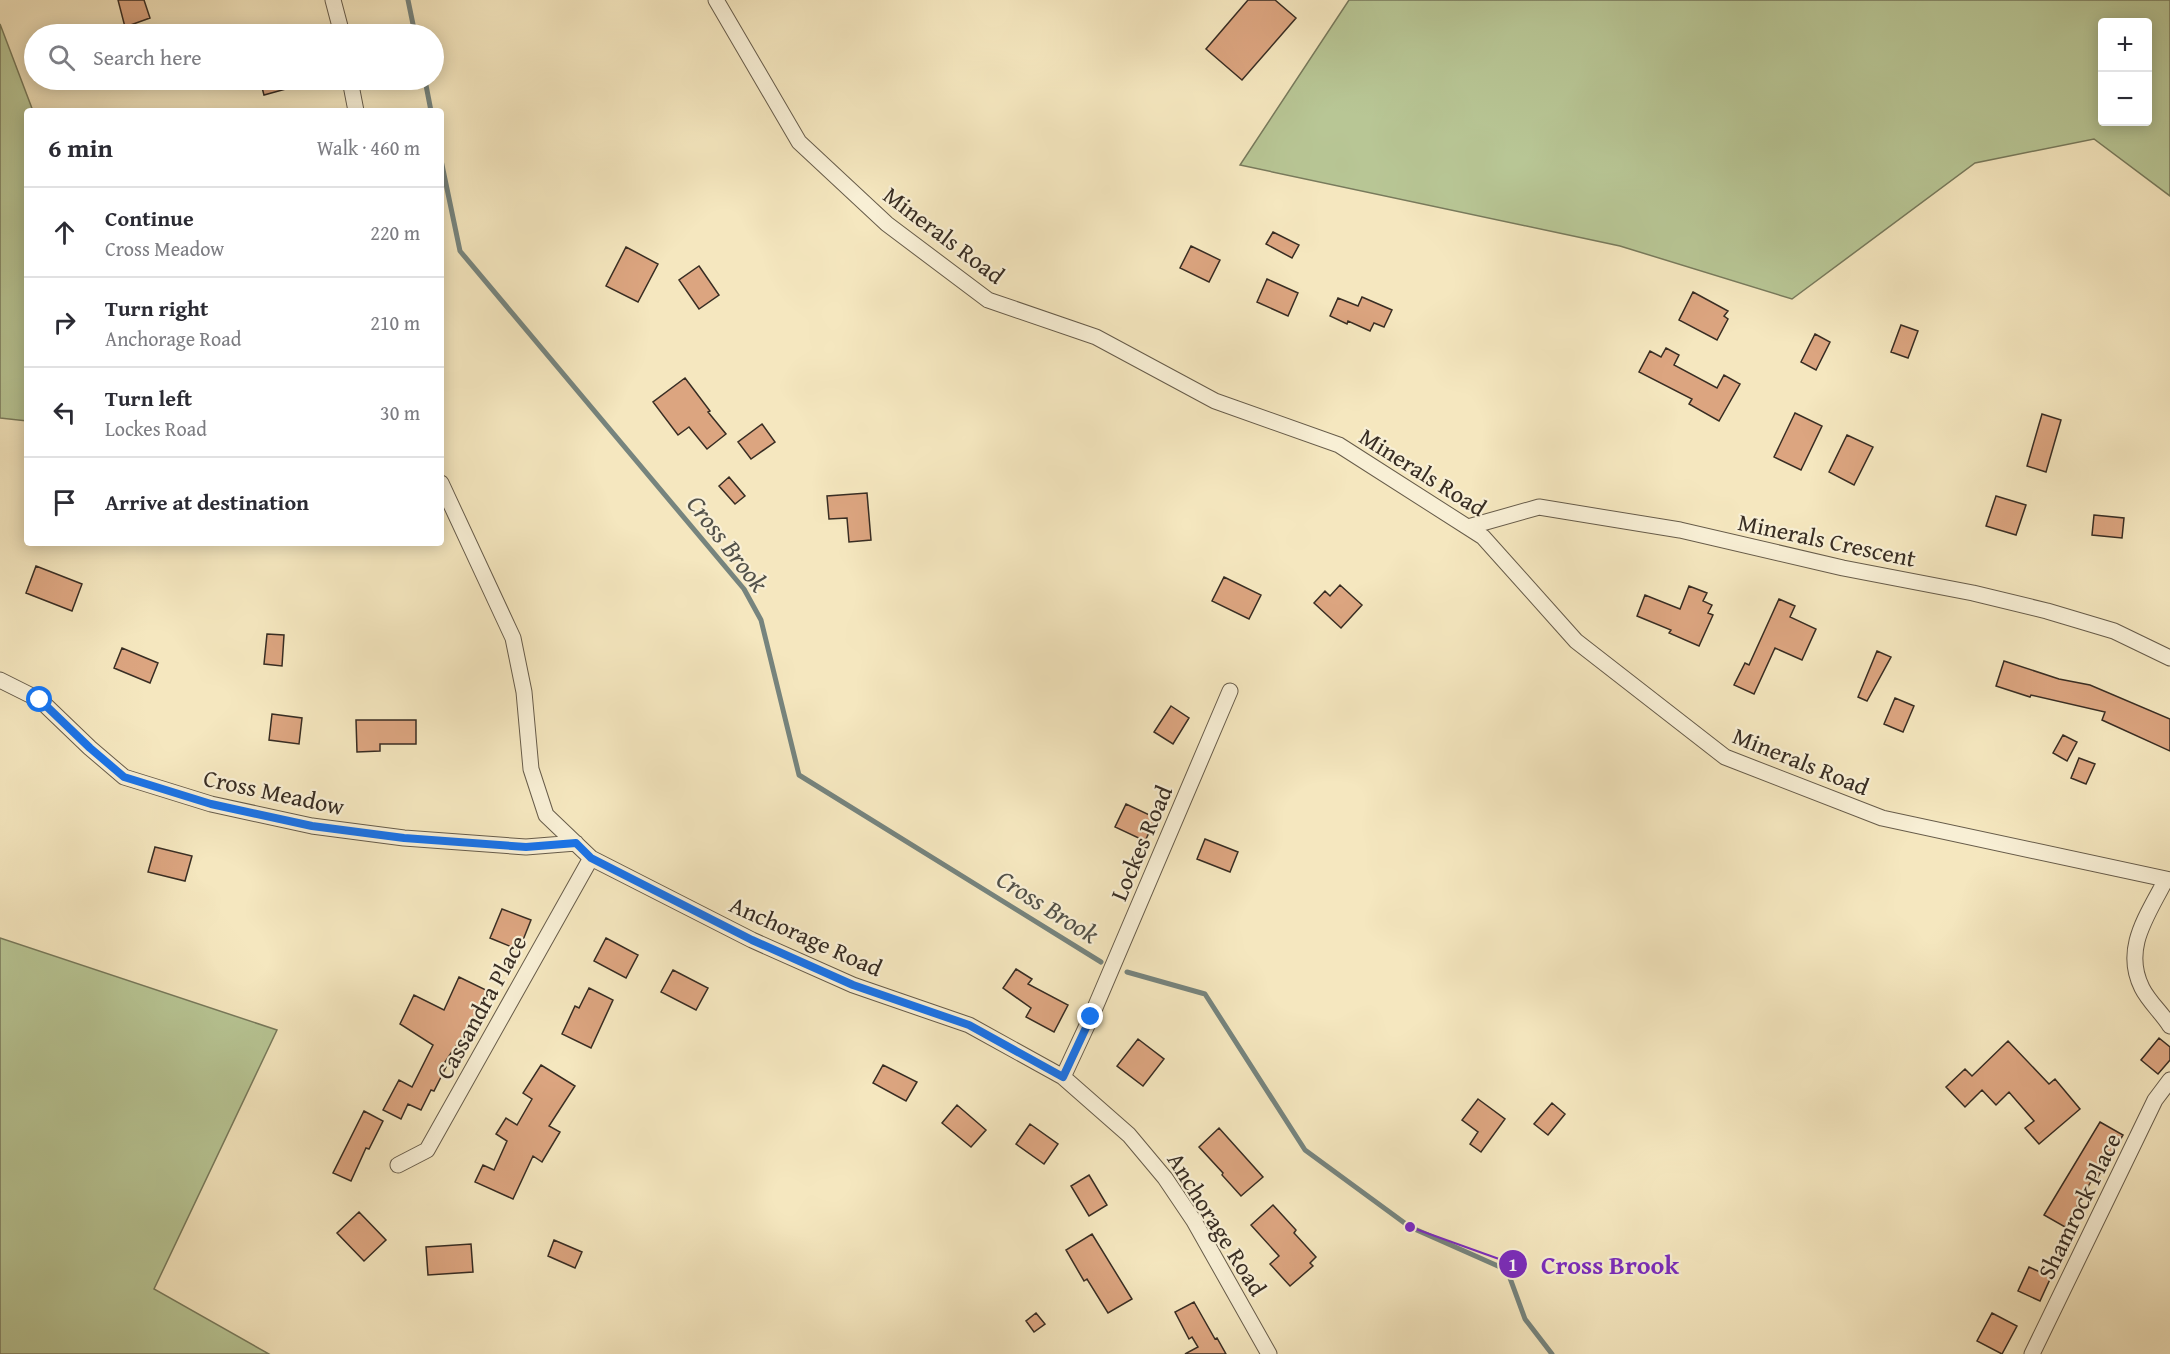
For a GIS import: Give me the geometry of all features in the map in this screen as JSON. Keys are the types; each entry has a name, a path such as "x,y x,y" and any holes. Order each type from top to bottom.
{"street":[{"path":"333,0 339,24"},
{"name":"Minerals Road","path":"716,0 799,142 887,224 988,300 1096,337 1215,401 1339,445 1483,537 1575,641 1725,757 1882,818 2168,880"},
{"path":"352,90 355,108"},
{"name":"Anchorage Road","path":"444,489 513,638 524,692 531,769 546,815 591,858 752,940 843,980 969,1025 1063,1077 1129,1135 1165,1178 1194,1221 1269,1354"},
{"name":"Minerals Crescent","path":"1468,527 1539,507 1680,530 1843,568 1973,593 2047,611 2114,632 2170,658"},
{"name":"Cross Meadow","path":"0,681 40,700 124,777 211,804 312,826 404,838 526,847 576,843"},
{"name":"Lockes Road","path":"1063,1077 1091,1017 1230,691"},
{"name":"Cassandra Place","path":"398,1165 427,1150 591,858"},
{"path":"2168,880 2136,940 2133,964 2143,990 2170,1026"},
{"name":"Shamrock Place","path":"2032,1354 2155,1100 2170,1080"}],"green space":[{"path":"1349,0 2170,0 2170,196 2094,139 1975,163 1792,299 1620,246 1240,165"},
{"path":"0,24 32,108 24,108 24,421 0,418"},
{"path":"0,938 277,1030 154,1289 269,1354 0,1354"}],"building":[{"path":"118,0 144,0 150,18 133,24 124,24"},
{"path":"1248,0 1275,0 1296,18 1242,80 1206,49"},
{"path":"263,90 282,90 264,95"},
{"path":"1273,232 1299,245 1292,258 1266,244"},
{"path":"1191,246 1220,260 1209,282 1180,268"},
{"path":"626,247 658,264 638,302 606,286"},
{"path":"699,266 719,295 699,309 679,280"},
{"path":"1267,279 1298,293 1288,316 1257,302"},
{"path":"1693,292 1728,311 1724,316 1728,319 1717,340 1679,320"},
{"path":"1362,297 1392,310 1384,327 1374,323 1370,331 1330,316 1338,298 1358,306"},
{"path":"1901,325 1918,331 1908,358 1891,352"},
{"path":"1815,334 1830,342 1816,370 1801,362"},
{"path":"1666,348 1679,355 1674,365 1717,388 1724,375 1740,384 1719,421 1689,404 1692,399 1639,372 1650,351 1661,357"},
{"path":"685,378 726,434 707,449 689,427 678,435 653,402"},
{"path":"1795,413 1822,426 1801,470 1774,457"},
{"path":"2042,414 2061,420 2046,472 2027,466"},
{"path":"762,424 775,442 751,459 738,442"},
{"path":"1847,435 1873,447 1854,485 1829,472"},
{"path":"729,477 745,496 735,504 719,486"},
{"path":"867,493 871,540 849,542 847,518 829,519 827,496"},
{"path":"1996,496 2026,505 2016,535 1986,526"},
{"path":"2094,515 2124,518 2122,538 2092,535"},
{"path":"36,566 82,584 72,611 26,593"},
{"path":"1224,577 1261,595 1249,619 1212,601"},
{"path":"1340,585 1362,605 1341,628 1314,603 1325,591 1330,596"},
{"path":"1689,586 1707,593 1703,601 1712,605 1708,613 1713,615 1699,646 1669,633 1671,630 1637,616 1645,595 1680,609"},
{"path":"1779,599 1795,606 1790,617 1816,629 1802,660 1775,648 1754,694 1734,685 1745,663 1749,665"},
{"path":"267,634 284,635 282,666 264,664"},
{"path":"122,648 158,663 150,683 114,668"},
{"path":"1877,651 1891,657 1867,701 1858,697"},
{"path":"2004,661 2059,679 2090,685 2170,719 2170,751 2102,720 2105,712 2031,695 2030,697 1996,686"},
{"path":"1895,698 1914,706 1903,732 1884,724"},
{"path":"1171,706 1189,718 1173,744 1154,732"},
{"path":"272,714 302,718 299,744 269,740"},
{"path":"356,720 416,720 416,744 380,744 380,751 357,752"},
{"path":"2063,735 2077,742 2067,761 2053,753"},
{"path":"2079,758 2095,764 2086,784 2071,778"},
{"path":"1126,804 1156,818 1145,841 1115,827"},
{"path":"1205,839 1238,852 1230,872 1197,859"},
{"path":"155,847 192,856 185,881 148,872"},
{"path":"502,909 531,920 519,950 490,938"},
{"path":"606,938 638,955 626,978 594,961"},
{"path":"1016,969 1032,979 1028,984 1068,1005 1054,1032 1026,1017 1031,1008 1003,988"},
{"path":"673,970 708,988 696,1010 661,992"},
{"path":"459,977 488,991 476,1016 443,1065 446,1067 434,1091 431,1090 421,1110 408,1104 401,1119 383,1110 399,1080 412,1087 433,1045 400,1024 414,995 444,1010"},
{"path":"589,988 613,1000 591,1048 562,1034 575,1006 579,1008"},
{"path":"2159,1038 2170,1047 2170,1060 2158,1074 2141,1060"},
{"path":"1138,1039 1164,1059 1143,1086 1117,1066"},
{"path":"2008,1041 2049,1084 2055,1079 2080,1109 2039,1144 2025,1128 2034,1121 2009,1092 1996,1105 1982,1090 1965,1107 1946,1087 1965,1069 1972,1076"},
{"path":"541,1065 575,1086 549,1126 560,1132 542,1162 533,1156 513,1199 475,1182 483,1165 494,1170 507,1141 496,1134 506,1118 517,1125 532,1099 523,1093"},
{"path":"883,1065 917,1082 906,1101 873,1083"},
{"path":"1478,1099 1505,1119 1481,1152 1470,1144 1478,1132 1462,1120"},
{"path":"1552,1103 1565,1114 1548,1135 1534,1124"},
{"path":"957,1105 986,1130 971,1147 942,1123"},
{"path":"364,1111 383,1121 369,1149 366,1148 351,1181 333,1173"},
{"path":"2100,1122 2123,1135 2096,1180 2093,1178 2065,1227 2044,1215"},
{"path":"1030,1124 1058,1144 1044,1164 1016,1144"},
{"path":"1219,1128 1263,1177 1241,1196 1199,1147"},
{"path":"1089,1175 1107,1205 1089,1216 1071,1186"},
{"path":"1273,1205 1316,1257 1310,1263 1313,1266 1290,1286 1270,1264 1279,1256 1251,1225"},
{"path":"359,1212 386,1240 364,1261 337,1233"},
{"path":"1092,1234 1132,1299 1108,1313 1087,1279 1084,1281 1066,1250"},
{"path":"554,1240 582,1252 575,1268 548,1256"},
{"path":"471,1244 473,1272 428,1275 426,1247"},
{"path":"2029,1267 2051,1277 2040,1301 2018,1291"},
{"path":"1194,1302 1226,1354 1185,1354 1198,1347 1192,1337 1189,1339 1175,1312"},
{"path":"1036,1313 1045,1324 1034,1332 1026,1321"},
{"path":"1992,1313 2017,1326 2002,1354 1977,1341"}],"waterway":[{"name":"Cross Brook","path":"408,0 413,24"},
{"name":"Cross Brook","path":"427,90 430,108"},
{"name":"Cross Brook","path":"444,174 460,251 744,589 761,620 799,775 1101,962"},
{"name":"Cross Brook","path":"1127,972 1205,994 1305,1150 1410,1227 1507,1270 1525,1319 1552,1354"}],"place":[{"name":"Cross Brook","path":"1410,1227"}],"route":[{"path":"40,700 124,777 211,804 312,826 404,838 526,847 576,843 591,858 752,940 853,985 969,1025 1063,1077 1091,1017"}]}
